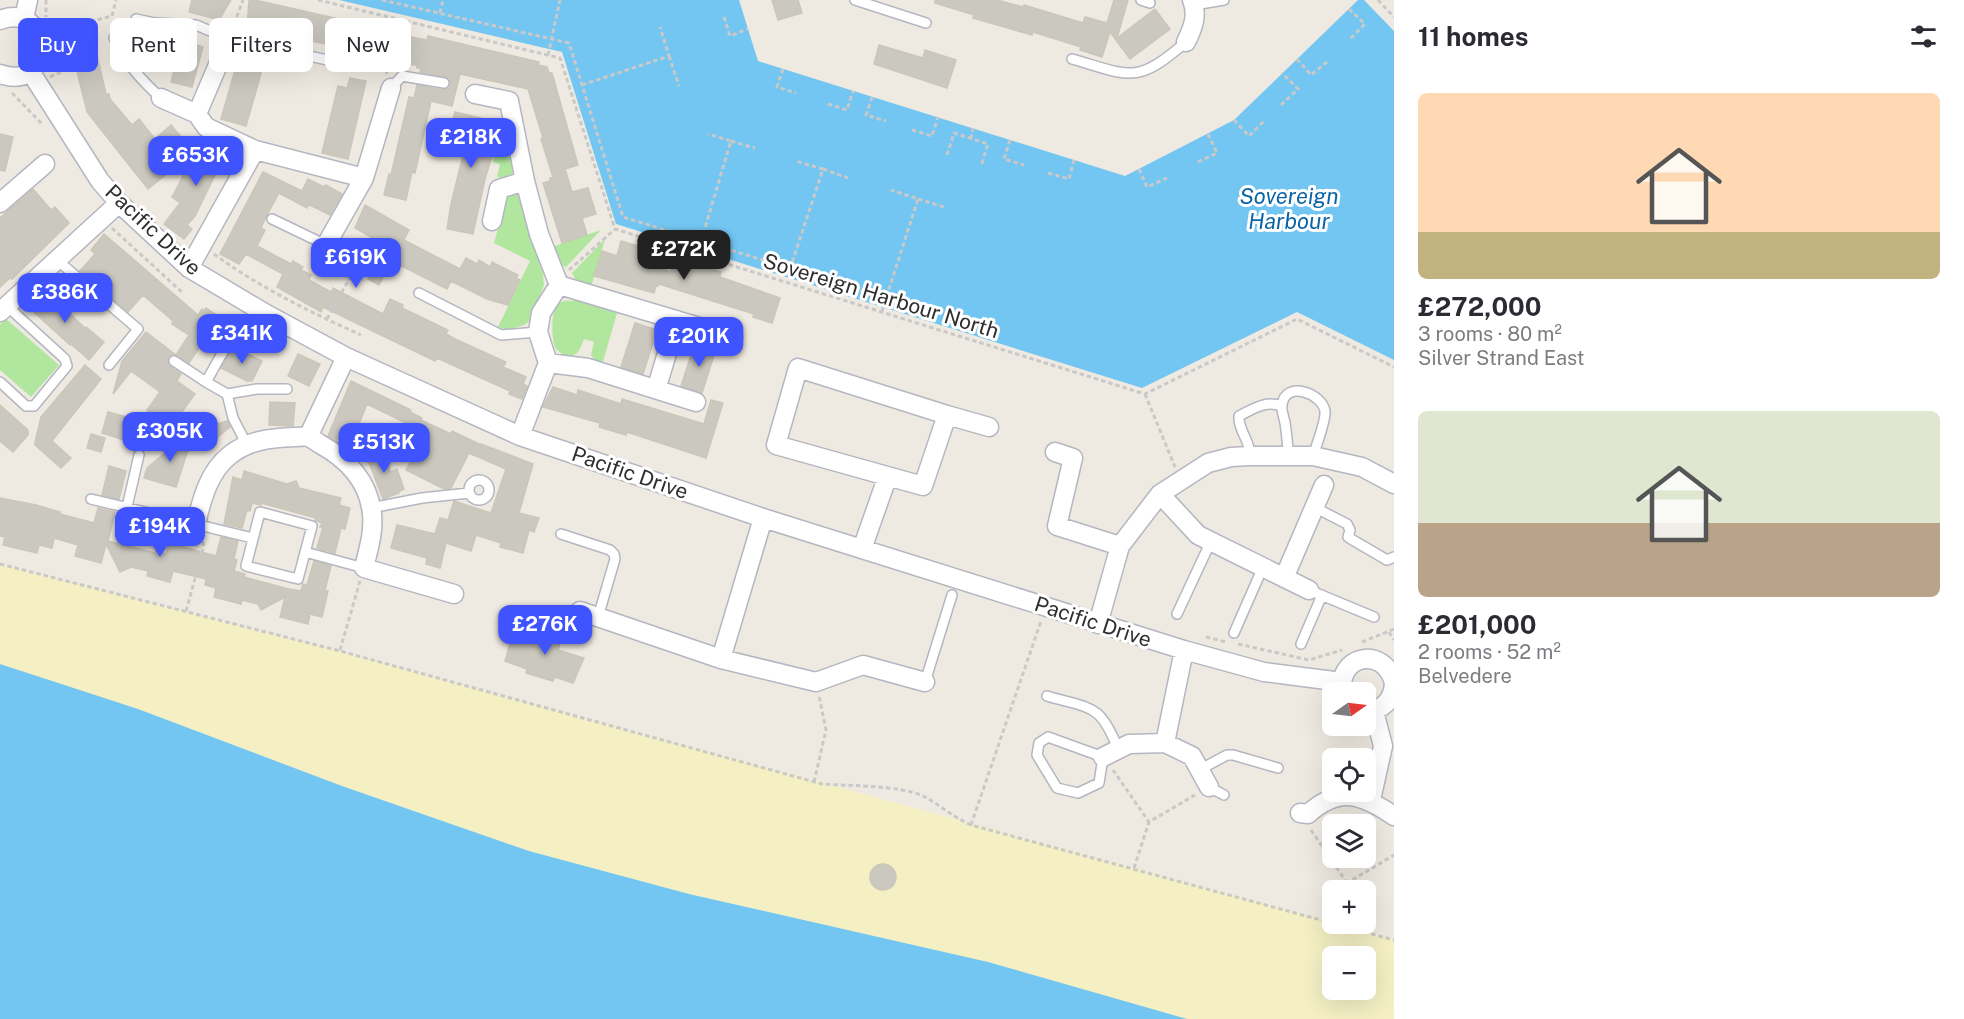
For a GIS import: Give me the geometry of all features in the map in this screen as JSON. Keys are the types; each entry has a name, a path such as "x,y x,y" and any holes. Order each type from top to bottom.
{"street":[{"path":"24,18 28,0"},
{"path":"1186,42 1195,16 1193,3"},
{"path":"0,20 19,18"},
{"path":"0,74 11,77 28,72"},
{"name":"Pacific Drive","path":"31,72 100,181 119,203 189,268 268,315 346,357 520,436 763,518 1184,651 1264,672 1322,683"},
{"path":"197,114 215,72"},
{"path":"326,245 364,178 391,88"},
{"path":"475,94 509,101 525,181 539,234 559,285"},
{"path":"161,98 197,114 206,127 255,150 364,178"},
{"path":"189,268 255,150"},
{"path":"0,203 45,164"},
{"path":"492,221 499,189 525,181"},
{"path":"4,309 119,203"},
{"path":"559,285 733,337"},
{"path":"520,436 548,363 538,332 541,313 559,285"},
{"path":"659,380 678,320"},
{"path":"308,437 346,357"},
{"path":"548,363 588,368 696,402"},
{"path":"947,415 923,486 776,446 798,368 989,427"},
{"path":"196,524 202,496 214,473 228,456 247,445 264,440 308,437 339,454 356,473 368,494 372,536 364,568 454,594"},
{"path":"1055,452 1072,458 1057,526 1120,546"},
{"path":"1098,624 1120,546 1160,494 1208,463 1231,457 1313,456 1362,467 1394,484"},
{"path":"862,549 887,478"},
{"path":"1284,578 1324,485"},
{"path":"1160,494 1198,535 1316,593"},
{"path":"721,659 763,518"},
{"path":"580,611 721,659 816,682 863,665 925,682"},
{"path":"1165,743 1184,651"},
{"name":"Pacific Drive","path":"1343,682 1345,672 1359,660 1369,658 1379,661 1392,673 1393,692 1383,707 1376,709"},
{"path":"1376,727 1383,746 1376,778"},
{"path":"1111,753 1129,744 1165,743 1192,756 1199,770 1217,791"},
{"path":"1300,813 1308,814 1324,802"},
{"path":"1374,802 1394,816"}],"lane":[{"path":"855,0 927,23"},
{"path":"1193,3 1224,0"},
{"path":"1072,59 1128,75 1157,65 1186,42"},
{"path":"135,72 161,98"},
{"path":"391,88 402,76 444,83"},
{"path":"272,219 368,268"},
{"path":"57,260 138,329 109,365"},
{"path":"419,293 501,335 538,332"},
{"path":"0,382 26,406 34,406 67,366 65,359 4,309"},
{"path":"206,382 225,348"},
{"path":"174,361 227,394 257,389 287,389"},
{"path":"1288,455 1281,406 1285,395 1290,391 1300,390 1320,402 1325,413 1313,456"},
{"path":"227,394 233,418 247,445"},
{"path":"1250,456 1250,446 1239,424 1239,416 1263,404 1273,403 1281,406"},
{"path":"127,507 139,455"},
{"path":"371,508 422,498 469,493"},
{"path":"91,500 253,538"},
{"path":"1314,507 1347,524 1350,530 1348,537 1351,539 1387,560 1394,557"},
{"path":"260,512 312,526 305,552 298,579 246,566 260,512"},
{"path":"561,534 610,550 614,554 615,559 598,617"},
{"path":"1177,614 1211,541"},
{"path":"305,552 364,568"},
{"path":"1234,633 1263,567"},
{"path":"1301,644 1316,593 1374,617"},
{"path":"925,682 952,595"},
{"path":"1047,696 1095,710 1110,727 1111,753 1099,783 1078,793 1057,788 1037,754 1039,743 1048,737 1111,753"},
{"path":"1199,770 1227,755 1278,768"}],"path":[{"path":"98,20 112,16 116,0"},
{"path":"237,18 243,0"},
{"path":"318,0 393,18"},
{"path":"382,0 569,43 623,217 886,298"},
{"path":"440,14 443,0"},
{"path":"548,55 560,0"},
{"path":"1378,0 1394,17"},
{"path":"1348,9 1365,24 1350,39"},
{"path":"724,17 730,36 748,29"},
{"path":"411,22 560,58 615,229 567,272 559,285"},
{"path":"660,27 679,86"},
{"path":"582,85 669,56"},
{"path":"1297,59 1311,75 1326,62"},
{"path":"783,69 777,87 796,93"},
{"path":"387,72 391,88"},
{"path":"1281,105 1298,89 1282,73"},
{"path":"828,104 848,110 853,91"},
{"path":"872,97 866,115 886,121"},
{"path":"912,130 932,136 938,117"},
{"path":"1234,120 1249,136 1264,122"},
{"path":"971,139 973,128"},
{"path":"947,155 954,133 988,144 981,166"},
{"path":"708,134 755,148"},
{"path":"1198,162 1217,153 1208,134"},
{"path":"1010,140 1004,159 1024,165"},
{"path":"700,241 730,141"},
{"path":"1048,173 1069,179 1074,160"},
{"path":"795,161 848,178"},
{"path":"790,269 823,169"},
{"path":"1138,169 1147,187 1167,178"},
{"path":"891,190 944,207"},
{"path":"882,311 918,199"},
{"path":"102,219 184,294"},
{"name":"Sovereign Harbour North","path":"615,229 1145,394"},
{"path":"202,245 244,276 327,320 361,335"},
{"path":"327,320 358,263"},
{"path":"1180,480 1145,394 1297,319 1394,367"},
{"path":"186,610 204,546 196,524"},
{"path":"0,564 340,651 822,784 897,788 922,796 953,817 971,825 1322,921"},
{"path":"340,651 364,568"},
{"path":"971,825 1041,620 1058,611"},
{"path":"1357,644 1394,629"},
{"path":"1389,632 1394,640"},
{"path":"1200,636 1309,660 1346,648"},
{"path":"814,782 826,730 816,682"},
{"path":"1111,753 1149,822"},
{"path":"1133,869 1149,822 1217,791"},
{"path":"1300,813 1345,880"},
{"path":"1352,880 1394,855"},
{"path":"1371,934 1394,940"}],"green space":[{"path":"505,111 515,167 512,174 503,178 497,177 500,164 493,162"},
{"path":"510,192 518,193 522,198 544,285 530,321 508,330 498,327 530,261 494,243"},
{"path":"601,230 566,267 561,265 552,247"},
{"path":"605,239 591,287 576,280 572,273"},
{"path":"574,299 617,313 602,365 596,362 591,355 594,342 584,339 579,351 571,356 562,356 555,348 552,325 555,310 559,304"},
{"path":"5,318 59,365 31,397 0,370 0,325"}],"sand":[{"path":"0,564 340,651 1322,919 1322,934 1376,934 1394,939 1394,1019 416,1019 0,763"}],"water":[{"name":"Sovereign Harbour","path":"339,0 739,0 758,61 1125,176 1234,120 1358,0 1364,0 1394,31 1394,360 1297,312 1142,388 616,224 562,52"},
{"path":"0,664 138,709 342,786 529,851 689,894 988,962 1187,1019 0,1019"}],"building":[{"path":"192,0 231,0 220,18 189,12"},
{"path":"255,0 335,18 325,18 325,44 313,41 313,18 248,18 249,1"},
{"path":"772,0 798,0 802,13 778,20"},
{"path":"935,0 997,0 1023,7 1024,5 1083,23 1085,17 1107,23 1114,0 1128,0 1117,38 1155,9 1170,29 1130,59 1110,32 1102,57 1080,50 1081,47 1033,32 1032,35 973,18 974,15 935,3"},
{"path":"428,36 539,62 538,65 547,67 549,73 552,73 578,165 565,169 572,192 588,188 596,214 582,218 587,235 562,243 543,183 550,181 553,177 528,89 460,74 452,106 431,101 415,173 412,172 406,200 384,195 389,174 391,175 409,97 414,98 417,85 443,90 449,88 451,84 446,77 420,72 421,68 417,68 417,65 411,65 411,37 427,40"},
{"path":"197,45 203,47 197,69"},
{"path":"879,45 923,58 925,50 956,60 947,88 874,64"},
{"path":"98,60 106,94 109,94 110,99 132,125 139,119 155,139 171,125 194,152 148,189 87,112 77,72 98,72"},
{"path":"174,72 196,72 192,87 171,82"},
{"path":"234,72 261,72 246,126 221,119"},
{"path":"350,78 366,81 348,159 322,153 338,86 347,88"},
{"path":"455,112 502,123 485,179 473,234 447,229 467,139 449,135"},
{"path":"0,134 13,137 5,171 0,170"},
{"path":"206,142 232,157 226,168 221,166 215,175 195,216 187,225 192,229 184,239 164,224 180,203 172,197 195,154 197,157"},
{"path":"263,172 302,191 308,179 342,194 330,215 308,205 307,208 279,193 261,228 265,230 257,246 291,264 293,261 303,267 301,270 311,275 309,280 331,292 333,288 383,314 390,299 403,305 402,308 448,330 446,334 455,339 506,362 503,367 526,377 523,384 527,386 522,399 509,394 510,391 437,358 435,361 323,307 321,312 277,287 283,274 246,254 239,264 220,254"},
{"path":"33,189 51,210 55,207 69,223 12,279 10,278 0,287 0,218"},
{"path":"365,205 409,230 404,240 460,269 466,258 477,264 479,260 490,267 492,262 518,275 516,278 520,280 508,305 487,299 451,281 447,289 392,261 379,285 368,279 374,272 374,267 385,245 355,228"},
{"path":"104,234 198,315 202,309 204,311 206,308 227,322 229,320 240,326 238,329 242,332 236,341 213,327 189,363 176,355 189,335 172,324 173,321 143,295 128,312 80,271 95,254 91,250"},
{"path":"621,241 648,249 644,263 671,272 675,258 721,272 720,277 780,298 772,323 753,317 754,314 659,284 654,293 594,276 602,251 617,256"},
{"path":"43,288 85,328 104,342 89,360 26,305"},
{"path":"635,323 657,330 643,374 621,367"},
{"path":"146,332 175,354 169,357 168,365 181,374 177,381 195,394 171,427 147,410 160,392 131,371 113,394 122,361"},
{"path":"695,343 716,349 702,393 681,386"},
{"path":"231,346 262,361 252,381 247,381 221,368 231,351"},
{"path":"298,354 320,364 309,386 288,376"},
{"path":"85,365 101,379 52,441 71,458 61,468 35,445 35,442 41,417"},
{"path":"351,381 411,410 410,412 422,418 421,420 451,434 452,431 481,445 533,464 519,513 539,518 534,532 529,530 523,553 500,547 501,543 476,535 471,551 446,543 440,568 426,564 427,558 391,548 397,525 435,534 440,518 448,520 454,501 491,513 506,469 469,453 451,488 444,489 406,470 418,447 401,436 406,423 367,404 349,449 344,447 328,436"},
{"path":"553,387 577,395 578,390 621,404 622,399 704,424 711,400 723,403 706,458 627,432 626,435 599,427 600,423 543,407"},
{"path":"270,402 295,403 293,426 269,425"},
{"path":"0,405 28,430 28,435 13,452 0,441"},
{"path":"108,412 141,421 134,443 102,433"},
{"path":"216,421 218,424 227,421 230,427 207,446 198,436"},
{"path":"195,428 176,487 144,478 147,468"},
{"path":"91,434 105,438 101,452 87,448"},
{"path":"373,446 389,466 390,472 397,469 404,489 383,499 370,465 362,455"},
{"path":"109,466 126,471 119,499 102,495"},
{"path":"244,471 287,484 296,481 299,488 341,498 339,505 350,508 345,529 341,528 335,553 317,548 323,527 320,527 322,523 315,520 316,518 261,503 261,505 252,503 250,511 247,510 242,528 224,524 233,477 242,480"},
{"path":"0,498 36,505 94,523 98,508 115,512 108,541 155,553 156,551 166,554 169,543 216,556 221,537 238,541 234,571 245,574 244,577 289,589 301,591 303,584 307,585 314,561 331,566 322,617 310,614 308,624 280,617 285,597 261,610 258,604 242,600 241,604 214,597 216,588 205,585 206,579 173,571 170,582 147,576 148,571 131,567 120,572 106,544 101,563 75,556 78,545 54,538 52,548 39,545 37,553 3,545 5,537 0,536"},
{"path":"542,623 564,631 558,650 584,658 573,683 555,677 553,681 526,673 527,669 505,661 512,636 535,646"},
{"path":"883,864 892,868 896,877 892,886 883,890 874,886 870,877 874,868"}]}
